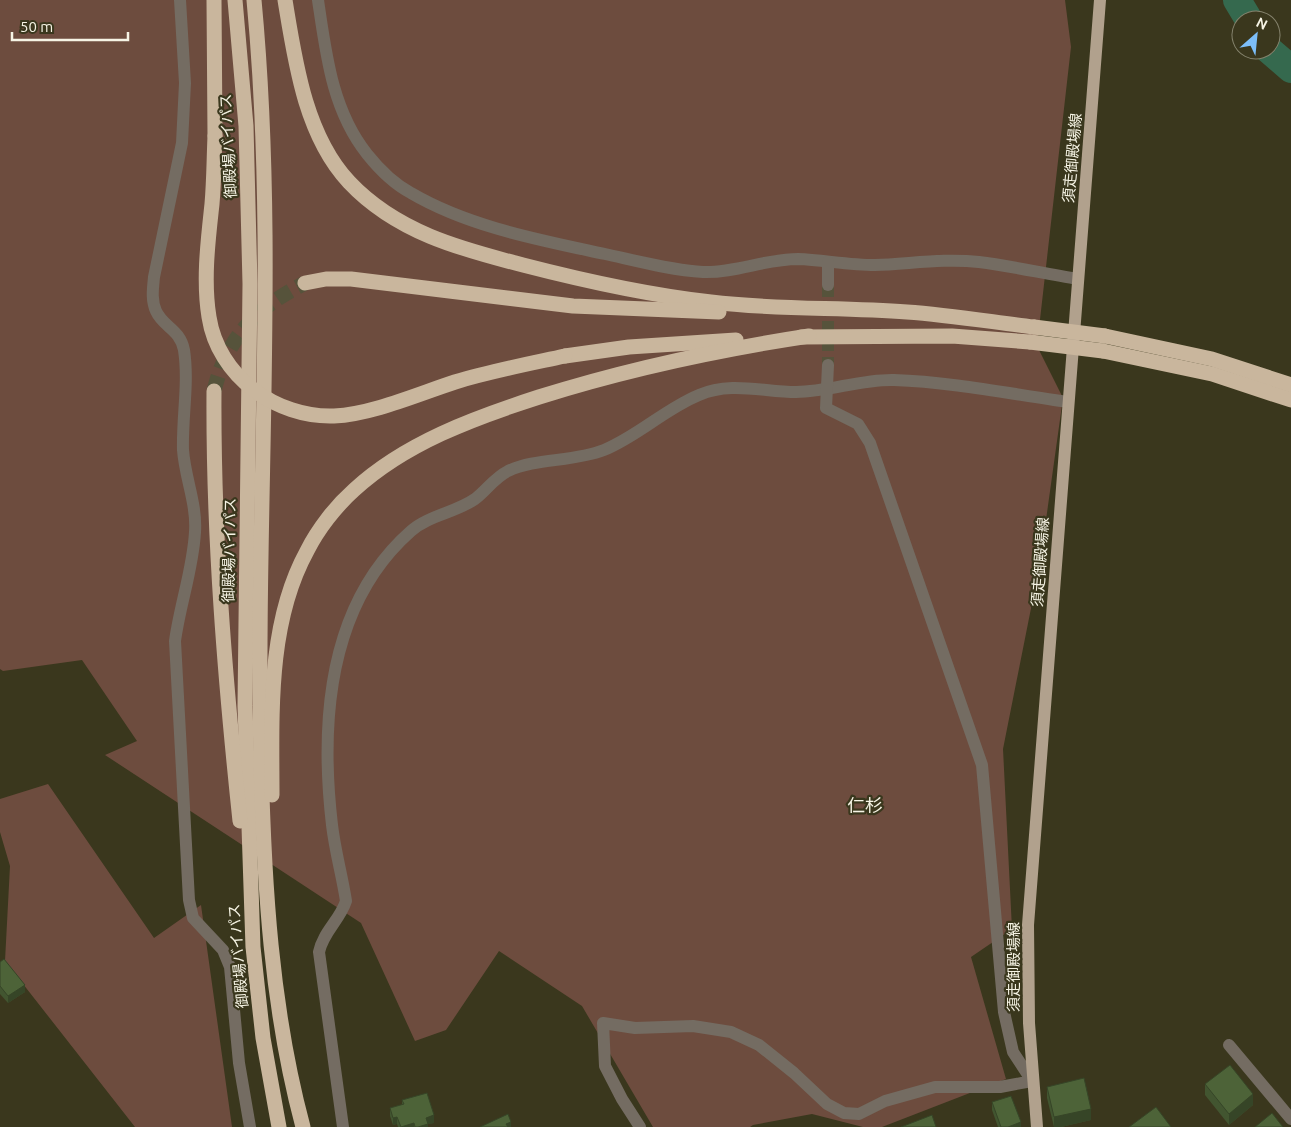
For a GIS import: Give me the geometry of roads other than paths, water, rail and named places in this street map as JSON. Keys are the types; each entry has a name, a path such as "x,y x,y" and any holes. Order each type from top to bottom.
{"highway":[{"path":"214,0 215,136 206,273 209,319 216,342 229,366 244,382 262,396 283,407 307,414 335,416 363,411 505,368 566,356 647,346 809,336 952,336 1030,342 1160,346 1212,359 1291,385"},
{"name":"御殿場バイパス","path":"235,0 246,126 250,284 245,706 253,947 263,1038 278,1127"},
{"name":"御殿場バイパス","path":"254,0 263,124 266,284 259,689 263,821 272,946 281,1028 291,1083 303,1127"},
{"path":"284,0 292,48 305,98 322,142 348,181 375,207 408,227 453,246 578,279 654,295 721,303 908,312 1034,327 1212,374 1291,400"},
{"path":"305,284 326,279 351,279 496,298 630,309 956,318"},
{"path":"272,946 272,707 275,666 291,587 306,551 340,504 353,490 382,467 417,446 507,407 596,379 683,357 809,336"},
{"path":"214,391 220,588 227,705 253,947"}],"main road":[{"name":"須走御殿場線","path":"1037,1127 1032,1081 1028,926 1100,0"}],"street":[{"path":"180,0 185,83 182,143 152,293 156,312 177,332 184,349 183,450 186,476 195,509 192,562 179,612 175,641 189,900 193,918 223,950 230,967 239,1063 250,1127"},
{"path":"318,0 332,82 340,108 351,130 367,153 386,174 408,192 460,216 563,245 702,272 728,271 770,261 797,259 873,265 932,261 978,262 1078,279"},
{"path":"828,262 828,285"},
{"path":"640,1127 622,1099 605,1066 603,1023 636,1028 693,1026 731,1032 759,1045 794,1073 827,1104 844,1113 859,1114 885,1101 935,1087 1000,1087 1032,1081 1013,1052 1004,1012 982,764 870,442 858,424 826,408 828,364"},
{"path":"343,1127 319,952 320,942 342,912 346,901 332,824 328,741 336,660 344,630 371,578 392,548 414,528 475,499 489,484 505,473 522,465 558,462 605,449 699,395 718,389 740,387 797,392 891,380 920,382 1068,402"},
{"path":"1229,1045 1291,1120"}],"waterway":[{"path":"1237,0 1243,10"},
{"path":"1281,60 1291,69"}],"tunnel":[{"path":"214,391 227,355 246,326 272,303 305,283"},
{"path":"828,285 828,365"}],"district":[{"name":"仁杉","path":"865,805"}]}
